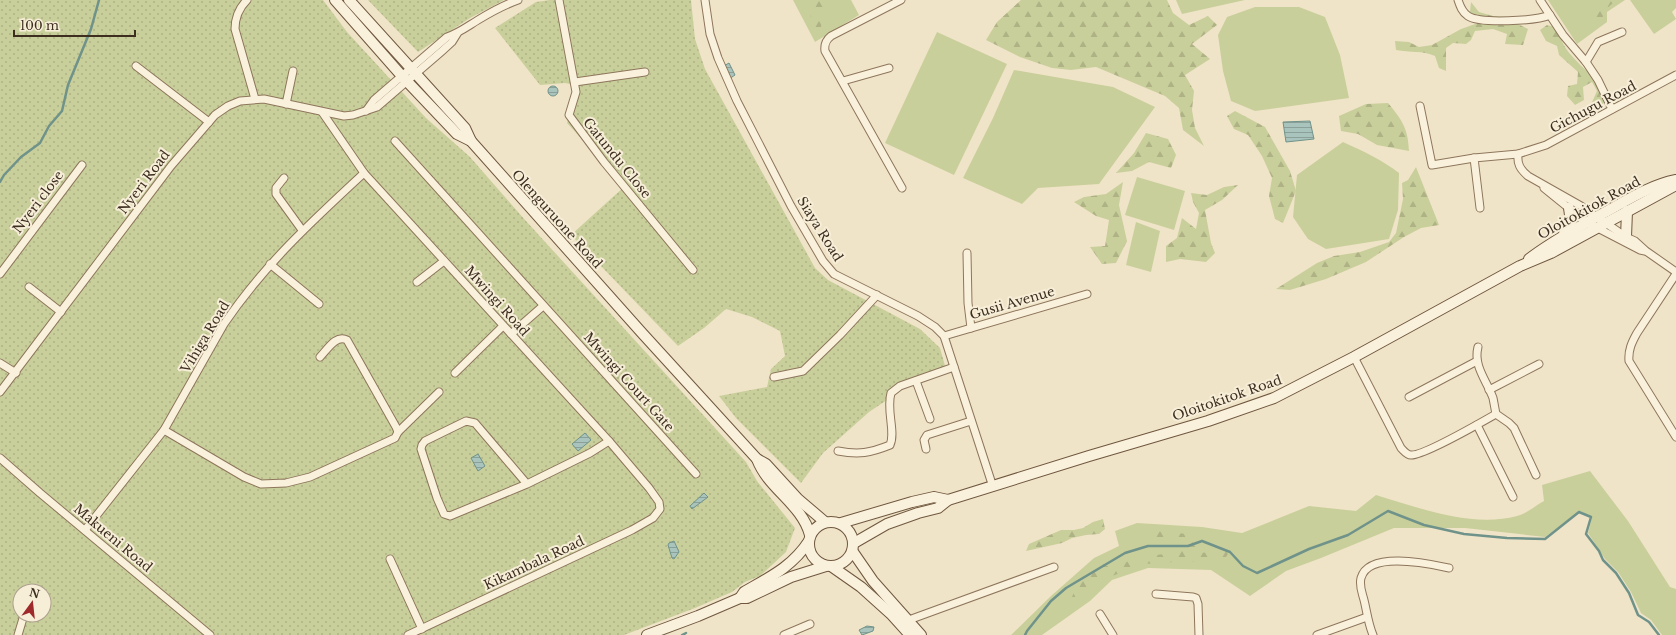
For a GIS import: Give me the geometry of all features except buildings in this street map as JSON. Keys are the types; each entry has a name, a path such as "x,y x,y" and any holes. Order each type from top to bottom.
{"main road":[{"name":"Olenguruone Road","path":"335,0 404,78 457,134 471,141 647,339 757,459 766,464 798,500 825,522"},
{"path":"349,0 465,128 471,141"},
{"name":"Oloitokitok Road","path":"948,500 1208,420 1274,398 1354,357 1520,266 1552,253 1596,228 1601,220 1647,189 1676,180"},
{"name":"Oloitokitok Road","path":"1520,266 1562,235 1586,222 1601,220 1627,211 1676,185"},
{"path":"1562,235 1571,222 1569,208"},
{"path":"1626,237 1627,211"},
{"name":"Olenguruone Road","path":"757,459 761,470 802,518 808,527 810,538"},
{"path":"841,523 934,497 948,500"},
{"path":"647,635 663,632 740,598 747,598 791,577 840,564 848,559 853,547 887,524 908,516 938,508 948,500"},
{"path":"740,598 744,592 783,569 796,558 819,525 825,522 833,521 841,523 848,528 852,535 853,547 873,581 904,622 910,635"},
{"path":"810,538 809,549 812,556 818,562 829,566 861,587 891,614 922,635"}],"street":[{"path":"247,0 243,4 235,20 235,29 255,99"},
{"name":"Nyeri Road","path":"0,392 16,373 171,166 215,115 228,106 240,101 255,99 264,99 344,116 377,107 447,36 457,34 508,3 518,0"},
{"name":"Gatundu Close","path":"559,0 576,92 569,111 570,118 604,162 693,270"},
{"name":"Siaya Road","path":"705,0 710,34 718,58 737,101 807,235 823,261 834,274 918,316 935,327 944,336"},
{"path":"901,0 828,39 825,44 825,51 902,188"},
{"path":"1458,0 1464,12 1468,16 1476,18 1524,20 1541,19 1550,15"},
{"path":"1540,0 1563,35 1586,62 1598,80 1612,109"},
{"path":"1586,62 1594,46 1598,42 1622,32"},
{"path":"136,66 209,122"},
{"path":"843,81 889,68"},
{"path":"286,104 293,72"},
{"path":"575,82 645,72"},
{"name":"Gichugu Road","path":"1420,106 1432,165 1474,158 1518,154 1549,144 1676,75"},
{"name":"Mwingi Road","path":"322,112 364,173 609,441 659,502"},
{"name":"Mwingi Court Gate","path":"395,140 696,474"},
{"path":"1518,154 1520,168 1528,176 1601,220 1626,237 1635,241 1676,273 1631,343 1629,356 1630,361 1676,437"},
{"path":"1474,158 1480,208"},
{"name":"Nyeri close","path":"0,274 82,165"},
{"name":"Vihiga Road","path":"85,530 164,430 224,324 270,264 302,230 364,173"},
{"path":"284,178 276,188 276,194 302,230"},
{"path":"1538,182 1550,194 1586,222 1640,250 1646,251"},
{"path":"967,253 968,303 971,328"},
{"path":"417,282 444,261"},
{"path":"270,264 319,304"},
{"path":"29,287 61,312"},
{"name":"Gusii Avenue","path":"944,336 1087,294"},
{"path":"774,377 803,371 840,335 877,295"},
{"path":"511,334 543,306"},
{"path":"455,373 503,326"},
{"path":"944,336 993,487"},
{"path":"320,357 338,338 347,340 398,432"},
{"path":"1478,347 1477,362 1490,390 1496,414 1514,428 1536,475"},
{"path":"1354,357 1401,448 1408,454 1413,455 1425,451 1496,414"},
{"path":"1409,397 1477,362"},
{"path":"0,363 16,373"},
{"path":"1490,390 1538,364"},
{"path":"838,451 855,454 880,449 890,445 892,436 888,407 891,393 895,389 954,367"},
{"path":"916,381 930,419"},
{"path":"164,430 244,477 262,484 286,483 310,478 392,441 397,436 398,432 439,392"},
{"path":"527,484 475,423 471,421 466,421 426,441 422,445 421,449 437,498 444,514 450,516 463,512 527,484 590,453 609,441"},
{"path":"926,448 924,440 927,435 971,421"},
{"path":"1477,425 1513,497"},
{"name":"Makueni Road","path":"0,458 210,635"},
{"name":"Kikambala Road","path":"408,635 638,528 657,515 660,509 659,502"},
{"path":"390,559 422,629"},
{"path":"1373,635 1367,617 1360,585 1363,574 1368,569 1393,561 1412,561 1449,568"},
{"path":"904,622 1054,567"},
{"path":"1156,594 1196,598 1198,604 1200,635"},
{"path":"1100,614 1113,635"},
{"path":"1317,635 1367,617"},
{"path":"18,635 22,623"},
{"path":"784,635 810,624"}],"green space":[{"path":"0,0 323,0 347,32 426,118 470,157 526,221 746,462 757,481 795,528 786,552 760,576 745,582 732,592 624,635 0,635"},
{"path":"368,0 504,0 470,18 418,52"},
{"path":"550,0 691,0 695,39 705,69 815,268 828,280 920,329 940,348 947,373 908,386 869,412 823,453 801,483 736,418 719,396 767,387 771,369 785,356 780,331 752,317 726,309 704,328 678,346 571,235 625,186 567,123 579,86 565,83 540,85 495,28 536,2"},
{"path":"793,0 851,0 859,15 815,42"},
{"path":"815,0 824,0 821,28 817,31 811,16 811,9"},
{"path":"1021,0 1167,0 1173,13 1189,25 1208,16 1217,25 1192,44 1210,59 1185,75 1194,91 1192,110 1195,128 1204,146 1183,130 1179,108 1165,96 1096,67 1071,70 1052,68 1020,57 986,40 997,22"},
{"path":"1176,0 1245,0 1182,14"},
{"path":"1548,0 1625,0 1607,12 1607,22 1577,44"},
{"path":"1601,0 1610,0 1613,3 1605,10 1601,22 1593,20"},
{"path":"1630,0 1676,0 1676,8 1672,12 1676,19 1654,34"},
{"path":"1471,2 1479,12 1493,16 1508,17 1528,29 1523,45 1505,44 1507,34 1493,29 1475,31 1471,40 1466,44 1453,43 1446,48 1446,71 1439,68 1435,56 1425,53 1396,50 1395,41 1409,42 1419,47 1432,45 1461,29 1478,23 1470,12"},
{"path":"1255,7 1299,7 1325,17 1340,55 1349,98 1255,111 1231,101 1223,71 1218,35 1227,17"},
{"path":"1547,25 1563,29 1562,41 1574,59 1605,86 1605,101 1599,110 1589,109 1597,91 1592,82 1583,87 1584,100 1575,105 1567,96 1568,86 1577,84 1578,72 1559,55 1557,46 1546,41 1540,30"},
{"path":"937,32 1007,64 954,175 885,143"},
{"path":"1014,70 1113,87 1155,107 1099,184 1038,188 1022,204 963,178 993,118"},
{"path":"1388,103 1404,126 1409,151 1377,145 1358,134 1341,131 1339,116 1366,104"},
{"path":"1235,111 1265,127 1290,171 1296,191 1283,223 1275,219 1269,196 1272,178 1262,156 1248,135 1234,129 1227,116"},
{"path":"1146,133 1168,139 1176,155 1171,168 1149,162 1132,171 1116,173 1134,153"},
{"path":"1343,142 1365,152 1399,173 1398,210 1389,239 1326,249 1308,239 1293,217 1297,175"},
{"path":"1416,167 1439,225 1421,228 1404,237 1366,262 1326,279 1290,290 1276,289 1317,263 1334,256 1360,252 1389,242 1396,233 1403,199 1402,183 1408,180"},
{"path":"1137,177 1185,191 1174,230 1125,215"},
{"path":"1123,182 1119,205 1127,241 1116,263 1102,264 1090,247 1105,246 1109,220 1096,216 1074,202 1084,197 1106,194"},
{"path":"1238,185 1222,200 1205,210 1211,243 1215,253 1206,262 1180,259 1166,262 1166,246 1177,238 1182,218 1196,229 1199,213 1193,202 1191,193 1207,195 1224,187"},
{"path":"1136,222 1160,231 1151,272 1126,265"},
{"path":"1590,471 1628,521 1670,587 1676,589 1676,635 1662,635 1651,620 1641,613 1631,592 1618,572 1605,559 1588,533 1592,517 1580,511 1545,537 1465,528 1394,528 1286,571 1250,596 1211,570 1148,568 1112,580 1090,601 1042,635 1011,635 1051,596 1094,558 1119,546 1115,531 1137,523 1202,527 1242,533 1309,506 1356,511 1376,495 1446,515 1482,520 1500,519 1520,515 1544,501 1542,485"},
{"path":"1103,519 1105,529 1099,534 1072,538 1062,543 1026,551 1029,544 1061,530 1083,528 1093,522"},
{"path":"1157,531 1188,534 1198,552 1209,553 1224,541 1235,543 1226,557 1206,564 1189,561 1143,564 1089,585 1078,599 1069,604 1075,590 1099,562 1113,569 1137,558 1176,553 1178,539 1154,538"}],"water":[{"path":"729,63 735,75 729,79 722,67"},
{"path":"553,86 558,91 553,96 548,91"},
{"path":"1310,121 1314,139 1286,142 1283,122"},
{"path":"585,433 591,440 578,451 572,444"},
{"path":"478,454 485,466 478,471 471,458"},
{"path":"704,493 708,497 692,509 690,506"},
{"path":"674,541 679,552 674,559 672,558 668,545"},
{"path":"867,626 874,627 873,631 862,635 859,630"}],"waterway":[{"path":"0,182 4,175 21,157 40,143 49,126 62,111 68,85 91,29 99,0"},
{"path":"1025,635 1051,601 1066,588 1125,553 1148,546 1188,546 1202,541 1230,552 1243,566 1257,573 1309,549 1348,535 1388,511 1424,525 1464,534 1507,538 1545,539 1579,512 1591,517 1586,534 1599,551 1603,560 1616,573 1629,593 1638,615 1649,622 1659,635"},
{"path":"682,635 686,633"}]}
